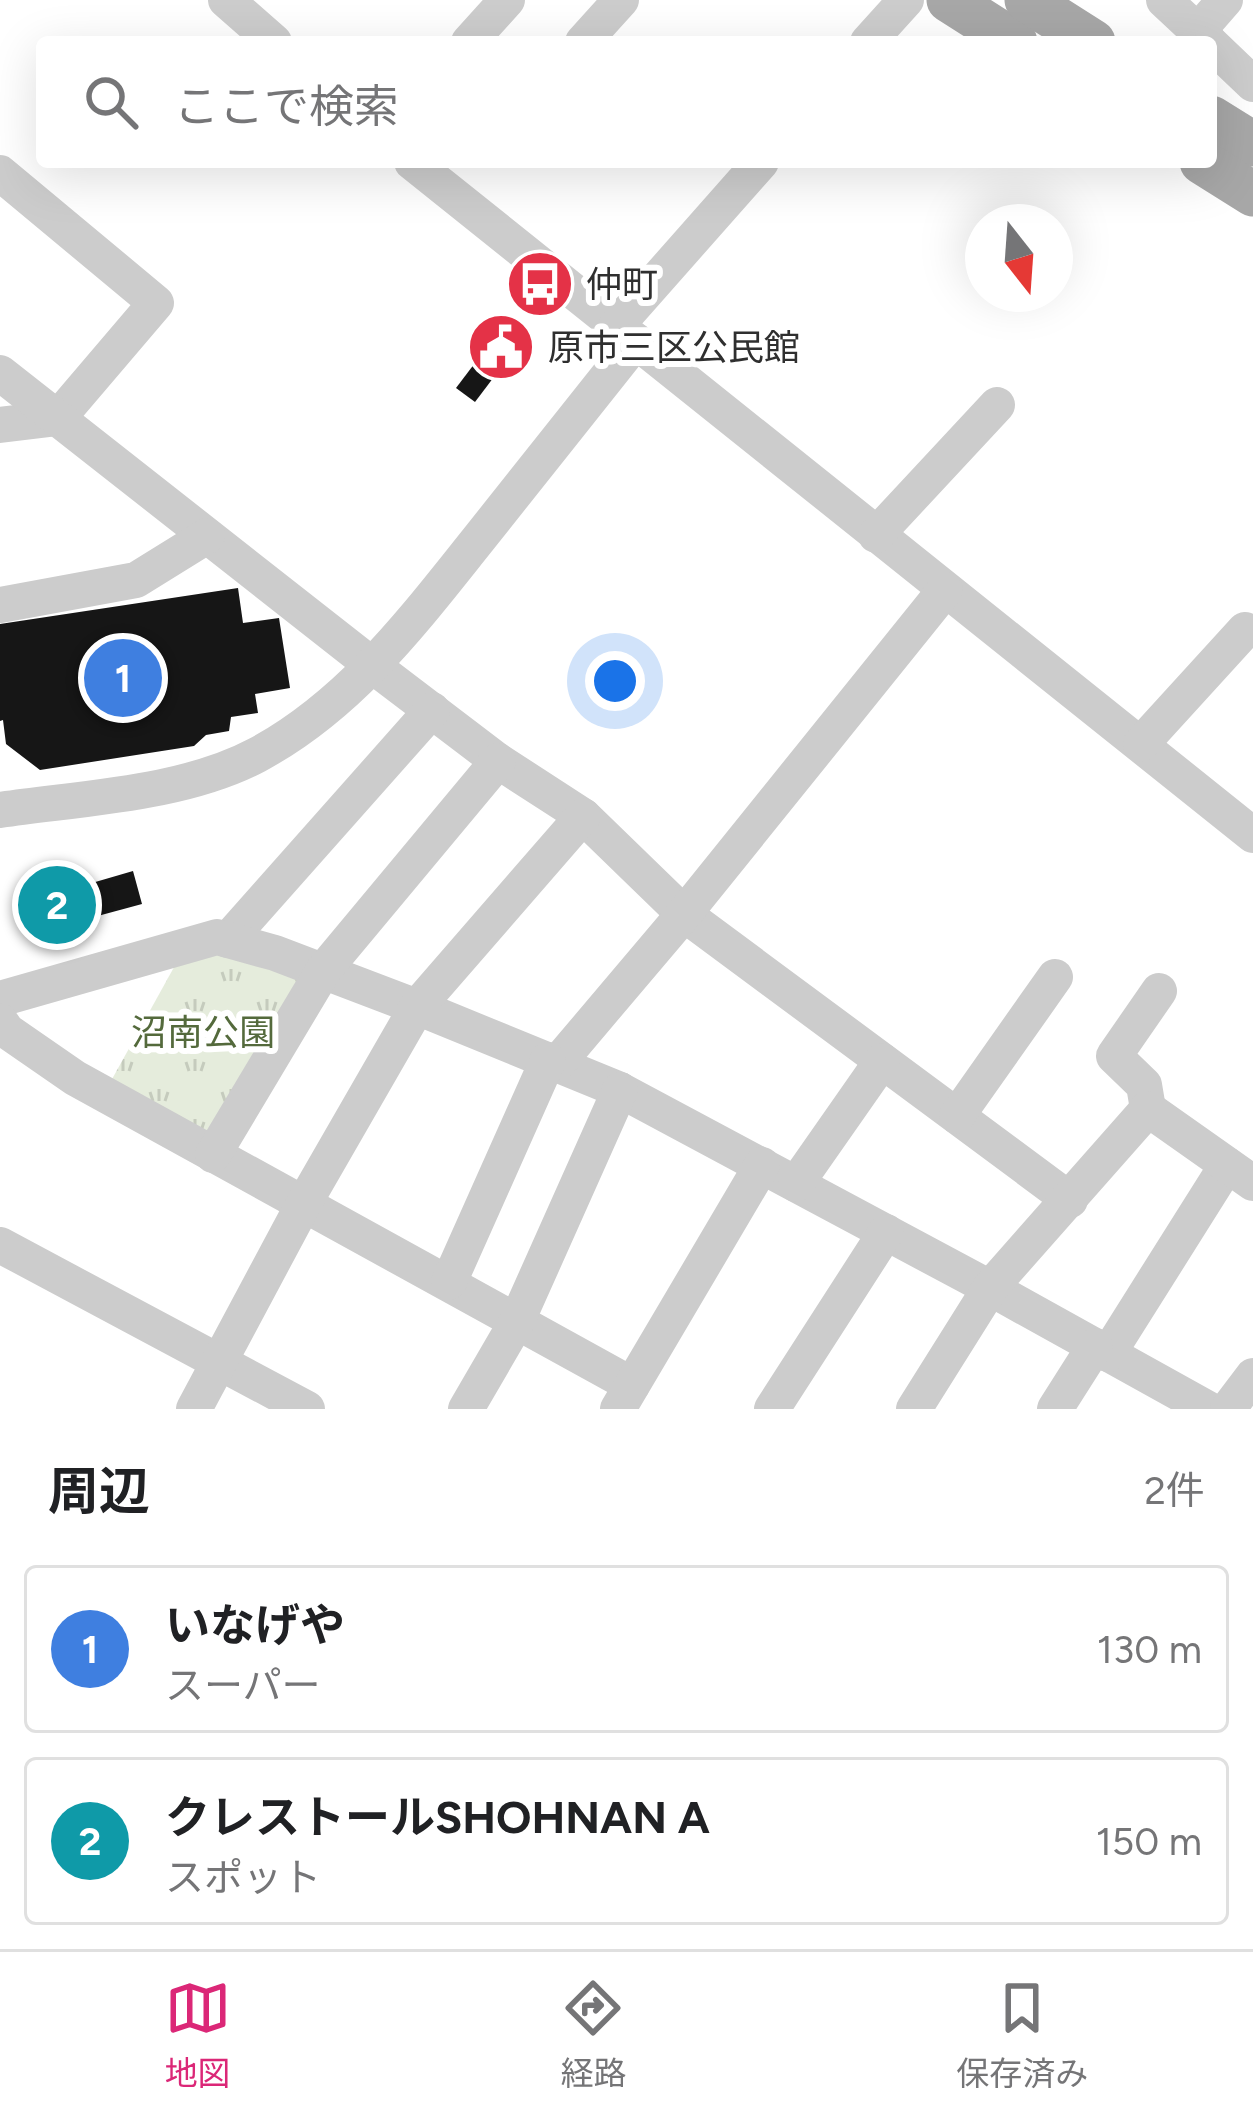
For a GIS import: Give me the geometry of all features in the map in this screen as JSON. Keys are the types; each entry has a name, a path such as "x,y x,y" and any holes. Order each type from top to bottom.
{"main road":[{"path":"950,0 1006,36"},
{"path":"1027,0 1084,36"},
{"path":"1217,122 1253,144"},
{"path":"1212,168 1253,194"}],"street":[{"path":"226,0 267,36"},
{"path":"474,36 507,0"},
{"path":"588,36 621,0"},
{"path":"873,36 906,0"},
{"path":"1164,0 1203,36"},
{"path":"1207,36 1225,0"},
{"path":"1217,50 1253,84"},
{"path":"420,168 1253,835"},
{"path":"0,810 125,792 218,770 255,756 334,702 421,611 626,333 756,168"},
{"path":"0,173 155,303 58,418 0,425"},
{"path":"0,373 373,666 498,760 583,816 684,914 1070,1200"},
{"path":"876,535 997,405"},
{"path":"0,604 136,580 207,536"},
{"path":"449,1282 552,1062 684,914 945,590"},
{"path":"1142,744 1250,615"},
{"path":"228,940 432,710"},
{"path":"213,1155 322,971 498,760"},
{"path":"194,1409 303,1205 417,1007 583,816"},
{"path":"0,999 217,937 275,953 620,1090 1209,1408 1253,1376"},
{"path":"957,1116 1055,977"},
{"path":"1055,1409 1240,1174 1148,1109 1144,1085 1114,1056 1160,991"},
{"path":"0,1021 7,1031 75,1078 449,1282 625,1397 762,1166"},
{"path":"796,1184 882,1061"},
{"path":"466,1409 516,1323 620,1090"},
{"path":"914,1409 990,1288 1148,1109"},
{"path":"772,1409 886,1232"},
{"path":"0,1245 307,1409"}],"green space":[{"name":"沼南公園","path":"206,953 266,960 298,980 212,1130 203,1132 111,1081 178,960"}],"building":[{"path":"503,326 522,340 475,402 456,388"},
{"path":"238,588 243,623 279,618 290,688 255,694 258,713 231,717 229,731 206,735 194,746 40,770 6,744 0,721 0,624"},
{"path":"133,871 142,904 94,917 85,885"},
{"path":"77,882 86,914 37,927 29,895"}],"place":[{"name":"仲町","path":"540,284"},
{"name":"原市三区公民館","path":"501,347"},
{"name":"いなげや","path":"123,678"},
{"name":"クレストールSHOHNAN A","path":"57,905"}]}
